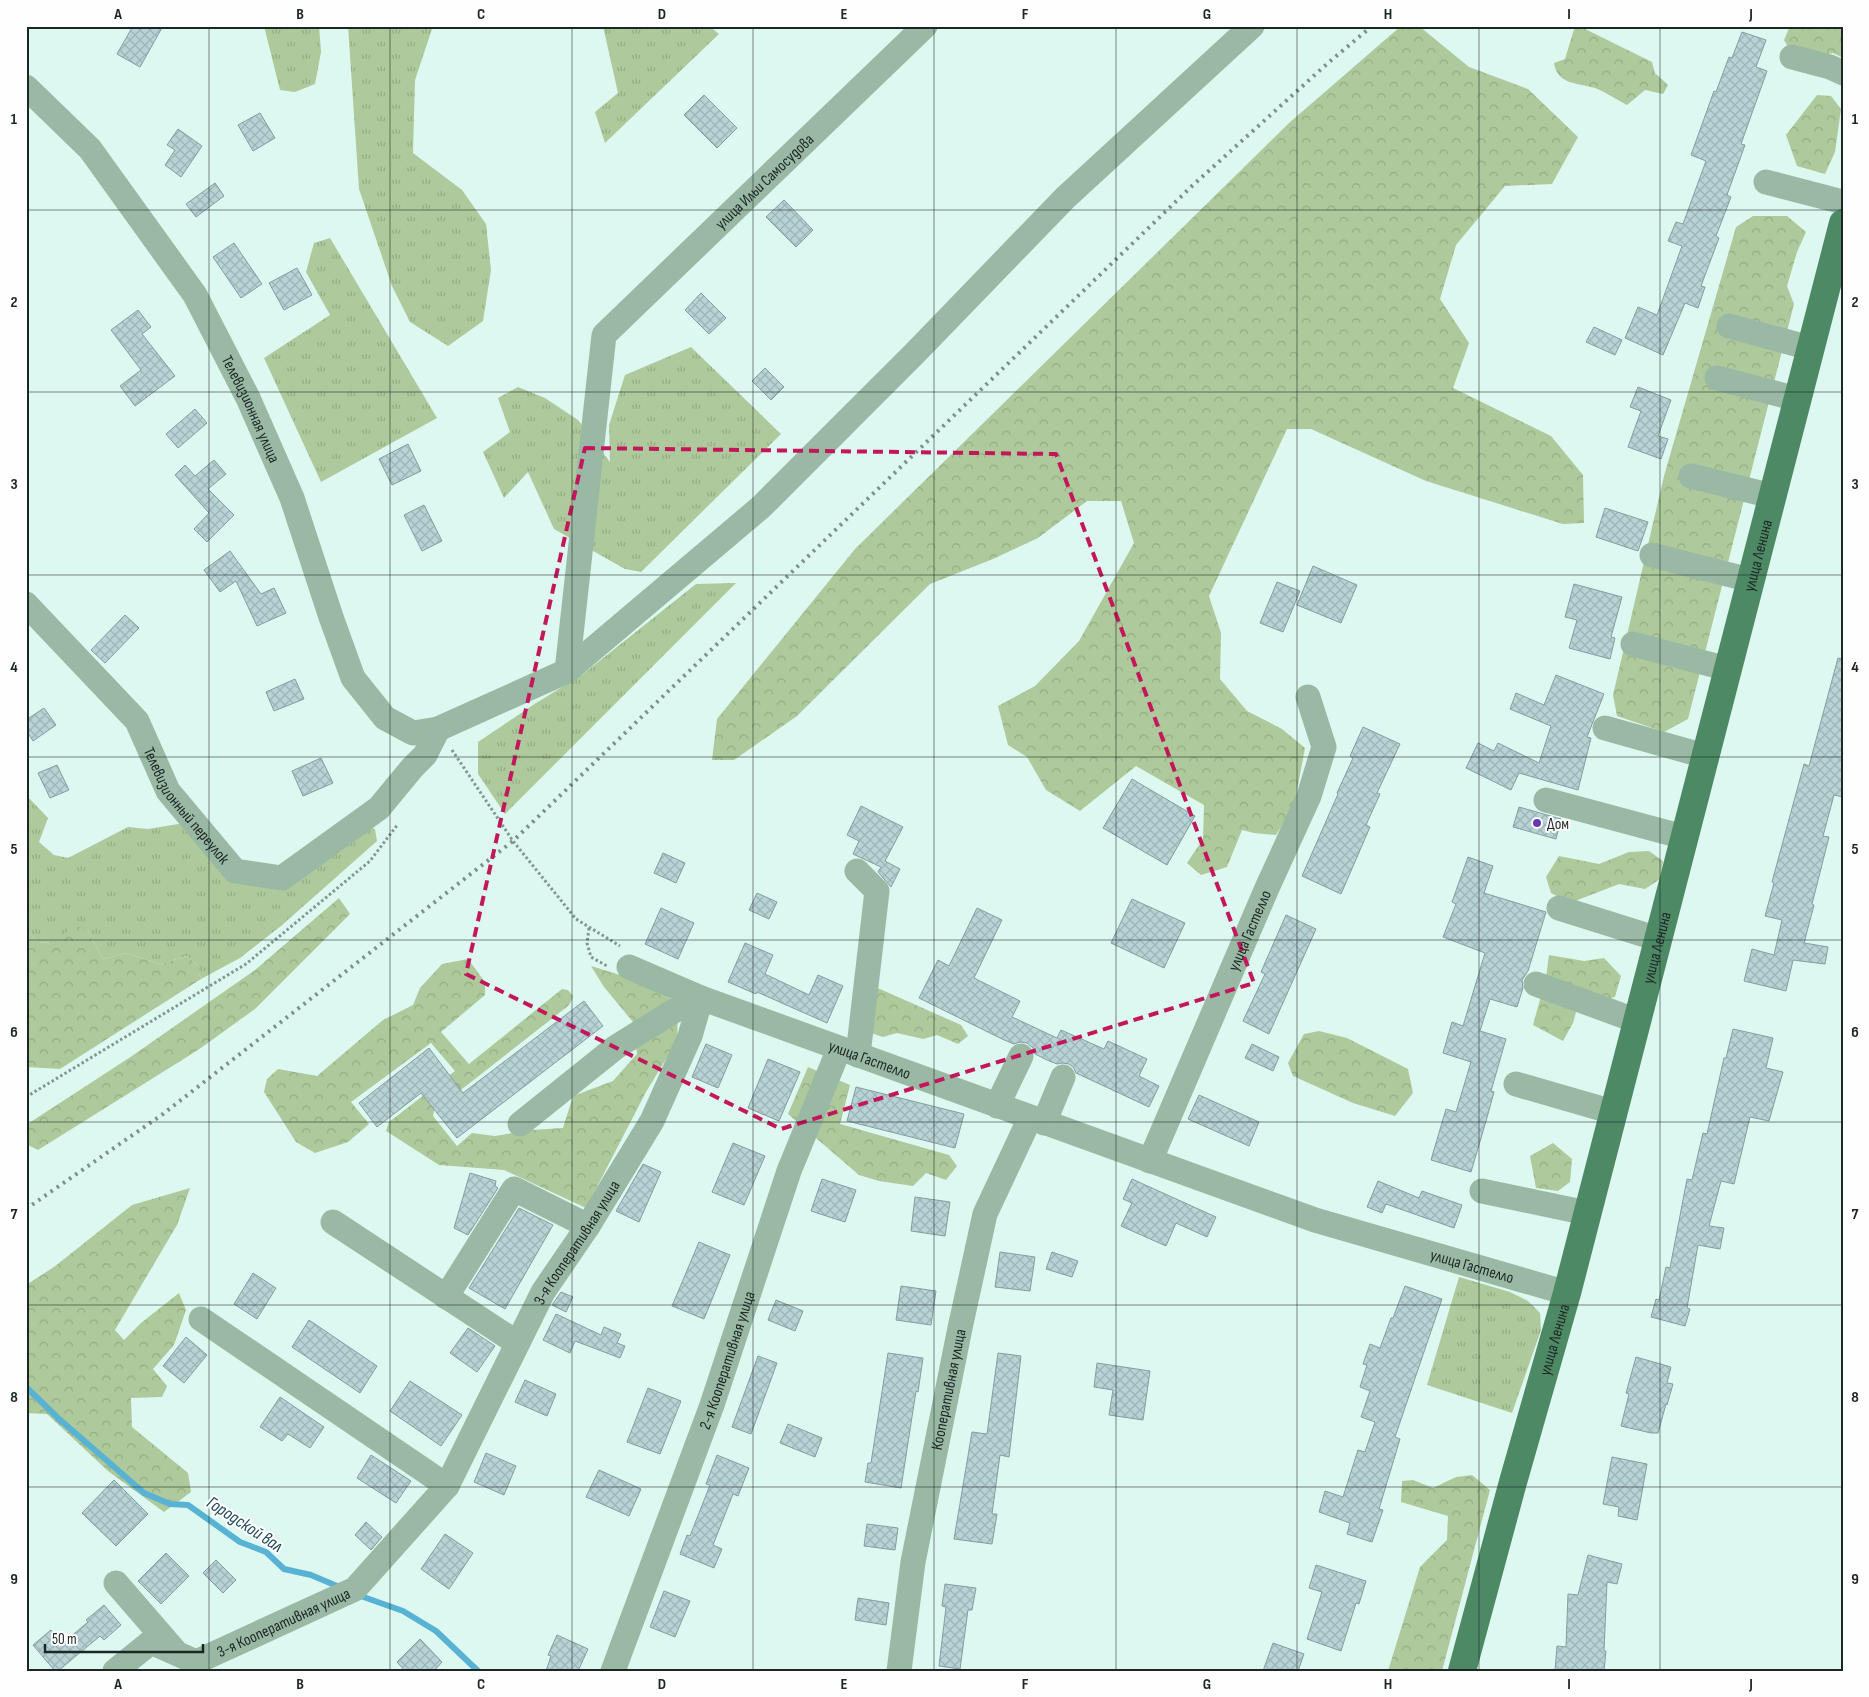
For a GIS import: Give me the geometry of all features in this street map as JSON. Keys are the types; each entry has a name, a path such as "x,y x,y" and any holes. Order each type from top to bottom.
{"main road":[{"name":"улица Ленина","path":"1462,1671 1567,1293 1843,223"}],"street":[{"name":"улица Ильи Самосудова","path":"568,671 604,335 925,26"},
{"name":"Телевизионная улица","path":"26,86 90,149 195,295 248,398 292,498 331,617 354,678 385,718 413,733 438,729 568,671 761,507 916,352 1065,198 1252,26"},
{"path":"1792,57 1830,66 1843,73"},
{"path":"1766,182 1843,202"},
{"path":"1729,326 1810,348"},
{"path":"1717,378 1797,399"},
{"path":"1691,476 1772,496"},
{"path":"1652,555 1750,580"},
{"name":"Телевизионный переулок","path":"26,604 137,721 168,791 235,871 282,878 379,808 425,755 438,729"},
{"path":"1633,644 1728,669"},
{"name":"улица Гастелло","path":"1150,1161 1308,796 1324,748 1308,697"},
{"path":"1605,728 1705,756"},
{"path":"1546,800 1684,837"},
{"name":"2-я Кооперативная улица","path":"613,1671 712,1405 789,1171 849,1052 877,891 858,871"},
{"path":"1559,908 1658,939"},
{"name":"улица Гастелло","path":"629,967 701,998 1315,1220 1567,1293"},
{"path":"1536,984 1637,1021"},
{"path":"520,1124 616,1047 674,1010 701,998"},
{"name":"3-я Кооперативная улица","path":"192,1662 355,1588 447,1486 543,1292 588,1226 652,1121 690,1036 701,998"},
{"path":"997,1106 1021,1056"},
{"name":"Кооперативная улица","path":"899,1671 913,1562 985,1214 1037,1120 1064,1077"},
{"path":"1516,1084 1613,1112"},
{"path":"446,1297 514,1190 588,1226"},
{"path":"1482,1191 1587,1213"},
{"path":"333,1222 517,1343"},
{"path":"201,1319 447,1486"},
{"path":"116,1583 192,1662"},
{"path":"116,1671 150,1642 192,1662"}],"path":[{"path":"438,729 513,841 576,918 589,928 617,943 625,951 629,967 616,968 605,965 591,957 587,943 589,928"},
{"path":"26,1097 246,964 370,862 402,818"}],"highlighted area":[{"path":"585,448 1056,454 1254,983 781,1129 466,974"}],"green space":[{"path":"264,26 319,26 321,52 315,84 295,92 280,90"},
{"path":"348,26 433,26 415,80 413,153 462,190 486,224 491,270 483,321 448,346 410,322 392,286 359,189"},
{"path":"603,26 709,26 719,34 605,143 595,112 618,93"},
{"path":"1401,26 1419,26 1469,67 1528,89 1578,137 1552,184 1505,186 1456,245 1440,299 1469,343 1453,388 1551,436 1583,475 1584,523 1563,524 1426,481 1311,429 1287,429 1209,596 1221,633 1220,679 1247,711 1282,729 1305,748 1294,807 1276,835 1242,830 1227,867 1201,875 1187,863 1203,839 1204,805 1136,766 1080,811 1046,790 1027,757 1008,745 998,706 1035,686 1079,641 1134,543 1121,501 1087,501 1038,538 993,559 930,584 797,716 734,760 712,760 717,719 855,549 1289,123"},
{"path":"1575,26 1579,26 1652,62 1655,73 1668,85 1663,94 1645,90 1627,105 1595,88 1564,79 1559,75 1554,63 1565,59"},
{"path":"1790,26 1843,26 1843,58 1833,53 1812,58 1788,47 1784,40"},
{"path":"1817,95 1831,96 1841,109 1835,152 1825,174 1797,166 1786,135"},
{"path":"1753,216 1787,216 1806,232 1797,252 1787,286 1794,304 1688,719 1664,732 1617,716 1613,695 1664,476 1736,227"},
{"path":"330,238 437,418 321,482 264,358 330,315 306,272 314,243"},
{"path":"691,347 781,434 641,572 625,569 554,529 528,472 504,498 483,452 510,432 498,398 518,387 545,398 578,420 610,462 609,425 625,375"},
{"path":"736,583 505,814 478,774 478,742 583,674 696,584"},
{"path":"26,795 48,818 39,842 54,855 68,858 128,827 148,829 184,823 237,881 281,882 363,825 375,829 377,841 281,926 240,958 201,979 196,964 187,956 160,964 126,953 103,959 88,931 56,943 36,942 26,928"},
{"path":"1649,851 1663,861 1660,879 1645,889 1619,884 1570,903 1551,893 1546,877 1559,856 1599,864 1629,852"},
{"path":"339,898 350,914 255,1009 198,1050 38,1150 26,1142 26,1125 132,1056 255,970"},
{"path":"74,924 88,931 103,959 126,953 160,964 187,956 196,964 201,979 60,1069 26,1067 26,928 36,942 56,943"},
{"path":"1549,955 1584,961 1604,958 1621,976 1615,997 1602,1000 1582,990 1573,1023 1563,1041 1533,1025 1546,978"},
{"path":"468,959 485,982 485,995 441,1032 469,1064 562,989 568,990 573,996 568,1006 434,1111 433,1116 457,1146 472,1133 495,1136 530,1130 563,1128 573,1096 613,1081 637,1054 633,1022 604,987 591,966 630,978 671,999 678,1015 677,1041 646,1092 586,1208 504,1170 439,1165 386,1131 389,1122 455,1071 431,1043 351,1102 369,1124 348,1142 315,1153 296,1142 264,1092 267,1079 278,1069 317,1076 383,1020 413,1005 420,988 442,964"},
{"path":"871,985 961,1025 968,1036 958,1044 937,1035 923,1039 897,1033 883,1037 871,1033"},
{"path":"1319,1031 1347,1038 1408,1069 1413,1093 1395,1116 1353,1103 1293,1076 1288,1063 1304,1034"},
{"path":"808,1067 850,1085 840,1124 949,1155 957,1166 946,1180 926,1173 913,1186 879,1181 859,1175 788,1114"},
{"path":"1553,1143 1572,1159 1570,1182 1558,1191 1536,1188 1530,1156"},
{"path":"190,1188 177,1225 115,1330 124,1340 141,1323 179,1293 186,1310 174,1345 153,1369 167,1386 162,1397 131,1398 132,1427 188,1473 191,1492 164,1512 108,1471 47,1414 26,1413 26,1285 54,1267 132,1205"},
{"path":"1459,1277 1510,1292 1528,1301 1540,1313 1541,1330 1512,1413 1427,1385"},
{"path":"1472,1475 1490,1490 1442,1671 1388,1671 1420,1567 1447,1540 1448,1516 1401,1502 1402,1481 1413,1480 1433,1488 1456,1477"}],"building":[{"path":"133,26 163,26 140,67 117,54"},
{"path":"1742,32 1766,40 1756,67 1767,71 1741,144 1745,145 1727,195 1731,197 1716,236 1719,238 1701,286 1705,287 1698,308 1685,303 1663,355 1625,338 1638,307 1657,315 1682,246 1668,241 1676,222 1683,224 1706,161 1691,155 1714,91 1716,92 1729,57 1732,58"},
{"path":"704,95 737,128 717,148 684,115"},
{"path":"260,113 275,138 253,151 238,125"},
{"path":"178,129 202,146 181,177 165,165 175,150 167,145"},
{"path":"215,183 224,196 196,217 186,204"},
{"path":"784,200 813,230 796,247 766,217"},
{"path":"234,243 262,284 241,298 213,257"},
{"path":"297,268 312,295 284,310 269,283"},
{"path":"701,293 726,318 709,334 685,310"},
{"path":"138,310 151,327 142,334 175,376 135,406 120,386 141,370 111,330"},
{"path":"1594,327 1622,340 1615,355 1586,342"},
{"path":"765,368 784,387 771,400 752,381"},
{"path":"1638,387 1671,400 1658,436 1668,439 1661,459 1628,447 1641,411 1630,407"},
{"path":"195,409 207,423 178,448 166,434"},
{"path":"408,444 421,471 392,485 379,459"},
{"path":"214,460 226,474 208,489 234,515 207,542 194,529 209,513 175,475 185,465 195,476"},
{"path":"424,505 442,541 422,551 404,515"},
{"path":"1605,508 1648,522 1638,551 1596,537"},
{"path":"230,551 261,594 274,588 286,613 257,626 236,581 220,592 204,570"},
{"path":"1313,566 1357,585 1341,623 1297,605"},
{"path":"1277,582 1300,591 1283,632 1260,623"},
{"path":"1574,584 1622,597 1611,637 1615,638 1610,659 1569,648 1577,620 1565,617"},
{"path":"125,615 139,628 105,663 91,650"},
{"path":"1838,658 1843,659 1843,797 1834,795 1823,836 1829,837 1804,943 1828,947 1825,964 1793,960 1786,991 1744,981 1752,949 1774,955 1782,920 1765,916 1774,883 1772,882 1804,764 1809,766"},
{"path":"1556,675 1604,694 1587,737 1591,738 1578,790 1519,773 1511,790 1466,768 1478,743 1494,751 1498,743 1539,763 1551,726 1510,709 1516,693 1544,705"},
{"path":"295,679 304,699 274,711 266,692"},
{"path":"44,708 56,725 33,741 26,730 26,720"},
{"path":"1363,727 1400,744 1377,793 1380,794 1366,825 1370,827 1341,894 1302,876 1353,758 1350,756"},
{"path":"321,758 333,783 303,796 292,771"},
{"path":"57,765 69,790 50,798 38,773"},
{"path":"1132,779 1195,816 1167,865 1103,828"},
{"path":"861,806 903,827 885,861 900,869 891,887 878,872 881,867 853,854 859,841 847,835"},
{"name":"Дом","path":"1519,807 1561,819 1556,839 1513,827"},
{"path":"663,853 685,863 676,883 654,873"},
{"path":"1468,857 1493,866 1484,893 1546,912 1528,971 1522,980 1523,988 1517,1007 1490,999 1480,1031 1506,1039 1491,1091 1494,1092 1471,1172 1431,1160 1446,1109 1456,1112 1471,1062 1443,1053 1452,1022 1463,1026 1485,953 1443,937 1456,904 1452,902"},
{"path":"757,893 777,902 769,919 749,910"},
{"path":"1132,899 1185,923 1164,968 1111,943"},
{"path":"661,908 694,923 678,959 645,944"},
{"path":"977,908 1002,920 974,978 1020,1001 1012,1017 1057,1038 1061,1030 1104,1049 1108,1041 1147,1059 1139,1076 1159,1086 1149,1107 1076,1073 1069,1064 1057,1064 1035,1054 1033,1048 1027,1043 1020,1042 1014,1044 1002,1039 919,998 938,960 949,966"},
{"path":"1286,915 1316,929 1269,1034 1243,1021 1265,974 1261,972"},
{"path":"745,943 773,955 765,974 809,995 818,975 843,986 827,1023 757,992 756,994 728,982"},
{"path":"584,1001 603,1026 457,1138 421,1093 377,1127 359,1103 429,1048 463,1093"},
{"path":"1733,1029 1773,1038 1766,1068 1783,1072 1769,1121 1750,1117 1734,1184 1721,1181 1709,1226 1724,1228 1720,1249 1698,1245 1687,1308 1690,1309 1685,1326 1651,1317 1656,1299 1659,1300 1666,1267 1670,1268 1687,1179 1692,1180 1703,1133 1707,1134 1724,1058 1726,1058"},
{"path":"706,1044 732,1055 718,1088 692,1077"},
{"path":"1252,1044 1279,1057 1273,1071 1245,1058"},
{"path":"768,1059 800,1072 779,1121 748,1108"},
{"path":"856,1087 964,1114 955,1148 847,1121"},
{"path":"1199,1095 1259,1122 1249,1146 1188,1119"},
{"path":"733,1143 765,1156 744,1205 712,1192"},
{"path":"643,1164 661,1172 639,1222 616,1211"},
{"path":"470,1173 496,1181 495,1186 498,1188 468,1235 454,1228"},
{"path":"822,1179 856,1190 845,1222 811,1211"},
{"path":"1132,1179 1216,1217 1207,1237 1176,1223 1166,1246 1121,1226 1132,1203 1123,1199"},
{"path":"1378,1181 1419,1198 1422,1191 1462,1205 1454,1228 1386,1204 1382,1213 1367,1207"},
{"path":"915,1197 950,1202 945,1236 911,1231"},
{"path":"519,1208 553,1225 505,1309 469,1288"},
{"path":"699,1242 730,1255 704,1319 672,1306"},
{"path":"1000,1252 1035,1257 1030,1291 995,1287"},
{"path":"1052,1252 1078,1261 1072,1277 1046,1269"},
{"path":"253,1273 276,1288 257,1319 234,1304"},
{"path":"901,1286 936,1291 931,1325 896,1320"},
{"path":"1405,1286 1442,1299 1395,1437 1400,1439 1379,1509 1383,1510 1372,1542 1347,1534 1350,1523 1319,1512 1325,1491 1343,1497 1358,1450 1365,1452 1375,1422 1361,1417 1370,1391 1360,1387 1367,1365 1363,1364 1370,1344 1380,1348"},
{"path":"561,1292 573,1297 566,1312 552,1305"},
{"path":"776,1300 803,1311 795,1331 768,1320"},
{"path":"556,1314 601,1335 604,1327 621,1334 617,1343 625,1346 620,1358 575,1341 570,1353 543,1340"},
{"path":"309,1320 377,1366 360,1393 292,1347"},
{"path":"468,1328 495,1346 477,1372 450,1353"},
{"path":"186,1337 207,1355 184,1383 163,1366"},
{"path":"888,1353 923,1358 901,1488 865,1482 868,1463 871,1463"},
{"path":"998,1353 1021,1356 1009,1457 1000,1455 992,1514 997,1514 992,1544 954,1539 972,1432 987,1434"},
{"path":"758,1356 777,1363 751,1434 732,1427"},
{"path":"1636,1357 1671,1367 1667,1383 1673,1384 1658,1433 1621,1426 1629,1394 1626,1393"},
{"path":"1097,1363 1150,1371 1143,1420 1109,1415 1113,1390 1094,1387"},
{"path":"525,1380 556,1394 547,1416 515,1402"},
{"path":"410,1381 462,1415 441,1446 390,1411"},
{"path":"648,1388 681,1401 660,1454 627,1442"},
{"path":"280,1397 324,1427 310,1448 288,1434 282,1441 260,1427"},
{"path":"788,1424 822,1438 815,1457 780,1443"},
{"path":"486,1453 516,1466 504,1495 474,1482"},
{"path":"371,1455 411,1481 396,1503 357,1478"},
{"path":"717,1455 749,1468 738,1496 733,1494 713,1545 722,1549 714,1568 680,1554 687,1535 690,1536 710,1485 706,1484"},
{"path":"1612,1457 1647,1464 1637,1520 1618,1516 1619,1507 1603,1504"},
{"path":"599,1470 641,1489 629,1516 586,1497"},
{"path":"114,1480 148,1514 116,1546 82,1513"},
{"path":"366,1522 382,1537 371,1550 355,1535"},
{"path":"867,1524 898,1528 895,1550 864,1546"},
{"path":"445,1534 473,1553 449,1589 421,1569"},
{"path":"166,1553 189,1576 161,1604 138,1581"},
{"path":"1588,1555 1622,1564 1617,1584 1607,1582 1604,1671 1555,1671 1557,1646 1566,1647 1568,1594 1578,1595"},
{"path":"216,1560 236,1580 223,1593 203,1573"},
{"path":"1316,1565 1366,1581 1359,1604 1356,1603 1341,1651 1307,1639 1322,1592 1309,1588"},
{"path":"945,1584 976,1588 972,1610 968,1610 960,1669 939,1666 946,1607 942,1606"},
{"path":"664,1591 690,1601 675,1637 650,1627"},
{"path":"858,1598 889,1603 886,1625 855,1620"},
{"path":"104,1605 121,1625 104,1640 100,1636 58,1671 55,1671 33,1645 51,1630 63,1643 88,1622 86,1620"},
{"path":"557,1635 588,1649 578,1671 546,1671 551,1656 548,1655"},
{"path":"420,1639 442,1662 434,1671 405,1671 397,1662"},
{"path":"1273,1643 1304,1654 1298,1671 1263,1671"}],"waterway":[{"name":"Городской вал","path":"26,1387 58,1418 144,1493 170,1504 188,1505 240,1542 266,1552 284,1569 311,1575 337,1586"},
{"name":"Городской вал","path":"358,1595 403,1611 436,1631 478,1671"}],"railway":[{"path":"26,1209 163,1114 513,841 1192,186 1328,63 1372,26"}],"place":[{"name":"Дом","path":"1537,823"}]}
